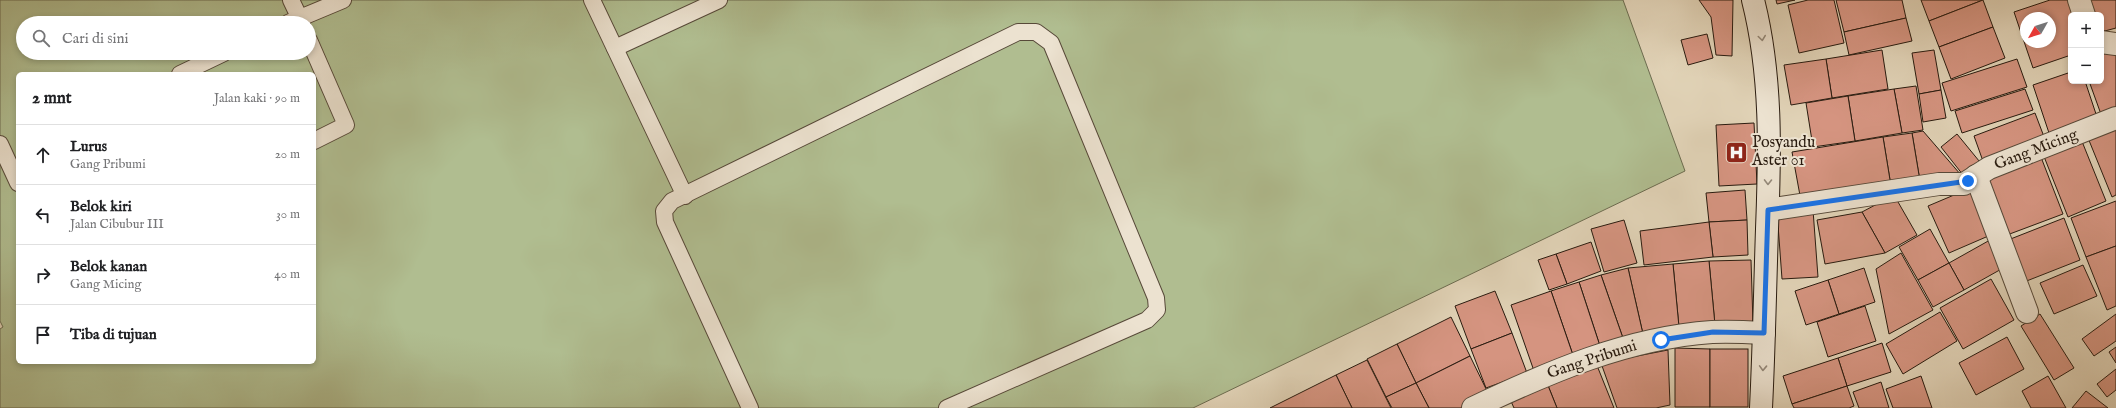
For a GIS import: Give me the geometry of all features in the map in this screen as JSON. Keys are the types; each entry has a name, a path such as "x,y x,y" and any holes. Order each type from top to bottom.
{"street":[{"path":"1753,0 1761,33 1767,76 1769,134 1762,408"},
{"path":"2079,0 2083,12"},
{"path":"2104,42 2116,44"},
{"name":"Gang Micing","path":"1768,210 1939,184 1964,184 1988,168 2116,118"},
{"path":"1976,176 2026,312"},
{"name":"Gang Pribumi","path":"1473,408 1548,373 1614,350 1661,340 1713,332 1764,333"}],"lane":[{"path":"291,0 295,16"},
{"path":"307,16 343,0"},
{"path":"592,0 685,196"},
{"path":"615,48 719,0"},
{"path":"750,408 665,222 664,211 672,201 685,196 1018,32 1036,32 1051,43 1156,298 1157,310 1147,320 947,408"},
{"path":"316,56 346,125 316,140"},
{"path":"184,72 209,60"},
{"path":"8,150 16,176"}],"green space":[{"path":"0,0 1623,0 1685,171 1193,408 0,408 0,329 3,327 0,321"}],"building":[{"path":"1699,0 1733,0 1732,56 1716,55 1711,17"},
{"path":"1776,0 1795,0 1777,4"},
{"path":"1808,0 1834,0 1844,43 1799,53 1788,5"},
{"path":"1836,0 1902,0 1906,18 1844,32"},
{"path":"1921,0 1983,0 1929,21"},
{"path":"1983,0 1993,27 1939,47 1929,21"},
{"path":"2050,0 2076,0 2079,12 2068,12 2068,56 2033,68 2026,48 2056,48 2056,12 2020,12 2020,30 2014,12"},
{"path":"2082,0 2116,0 2116,28 2104,31 2104,12 2085,12"},
{"path":"1906,18 1912,41 1849,55 1844,32"},
{"path":"1993,27 2005,58 1951,79 1939,47"},
{"path":"1707,34 1713,58 1688,65 1681,40"},
{"path":"2116,48 2116,112 2102,117 2090,84 2104,84 2104,52"},
{"path":"1882,50 1888,89 1832,98 1826,59"},
{"path":"1934,50 1941,90 1919,94 1912,53"},
{"path":"1826,59 1832,98 1791,105 1784,65"},
{"path":"2017,59 2027,87 1951,111 1942,83"},
{"path":"2068,73 2068,84 2086,84 2099,123 2051,139 2033,85"},
{"path":"1916,86 1923,130 1902,133 1894,89"},
{"path":"1894,89 1902,133 1855,141 1848,96"},
{"path":"2025,89 2033,110 1962,133 1955,111"},
{"path":"1941,90 1946,118 1923,122 1919,94"},
{"path":"1848,96 1855,141 1813,147 1806,103"},
{"path":"2035,113 2046,142 1984,164 1974,136"},
{"path":"2116,121 2116,195 2112,197 2086,133"},
{"path":"1754,123 1757,184 1719,186 1716,125"},
{"path":"1923,131 1961,175 1920,181 1912,133"},
{"path":"1912,133 1920,181 1891,186 1883,137"},
{"path":"1957,134 1984,167 1967,180 1941,147"},
{"path":"2079,134 2106,201 2068,217 2041,149"},
{"path":"1883,137 1891,186 1801,201 1792,152"},
{"path":"2039,152 2063,214 2007,235 1982,174"},
{"path":"1973,187 1993,234 1949,253 1928,206"},
{"path":"1745,190 1747,220 1709,222 1706,193"},
{"path":"1894,195 1917,235 1885,253 1862,212"},
{"path":"2116,201 2116,246 2086,257 2071,218"},
{"path":"1813,210 1818,277 1782,279 1777,211"},
{"path":"1862,212 1885,253 1825,264 1817,220"},
{"path":"2064,218 2080,260 2024,282 2008,240"},
{"path":"1624,220 1637,263 1604,272 1591,229"},
{"path":"1747,220 1748,255 1713,257 1709,222"},
{"path":"1709,222 1713,257 1644,265 1640,231"},
{"path":"1930,229 1949,263 1918,280 1899,247"},
{"path":"1990,240 2005,267 1964,290 1949,263"},
{"path":"1591,242 1601,271 1567,284 1556,254"},
{"path":"2116,246 2116,306 2107,310 2086,257"},
{"path":"1901,253 1933,310 1889,334 1876,269"},
{"path":"1556,254 1567,284 1549,290 1538,260"},
{"path":"1751,260 1753,324 1715,325 1709,261"},
{"path":"1709,261 1715,325 1679,327 1673,264"},
{"path":"1949,263 1964,290 1933,307 1918,280"},
{"path":"1673,264 1679,327 1643,334 1628,268"},
{"path":"2083,265 2097,296 2054,314 2040,283"},
{"path":"1628,268 1643,334 1624,341 1601,275"},
{"path":"1864,268 1875,302 1839,314 1828,280"},
{"path":"1601,275 1624,341 1601,349 1579,282"},
{"path":"1991,279 2014,320 1963,349 1940,308"},
{"path":"1828,280 1839,314 1806,325 1795,291"},
{"path":"1579,282 1601,349 1574,358 1551,291"},
{"path":"1495,291 1512,333 1471,349 1455,306"},
{"path":"1551,291 1574,358 1534,371 1511,305"},
{"path":"1865,306 1876,341 1828,357 1817,322"},
{"path":"1940,312 1957,341 1903,374 1886,344"},
{"path":"2040,314 2074,368 2054,380 2021,326"},
{"path":"2116,314 2116,341 2094,356 2082,339"},
{"path":"1451,317 1470,356 1416,383 1397,344"},
{"path":"1512,333 1527,373 1486,388 1471,349"},
{"path":"2007,337 2024,369 1976,395 1959,363"},
{"path":"1882,343 1891,372 1847,386 1838,358"},
{"path":"1397,344 1416,383 1386,397 1367,359"},
{"path":"2116,347 2116,363 2109,352"},
{"path":"1675,348 1710,349 1710,407 1675,407"},
{"path":"1710,349 1748,349 1748,407 1710,407"},
{"path":"1668,350 1670,405 1656,408 1617,408 1601,363"},
{"path":"1470,356 1489,395 1464,408 1429,408 1416,383"},
{"path":"1838,358 1847,386 1792,404 1783,376"},
{"path":"1367,360 1391,408 1352,408 1336,375"},
{"path":"1596,363 1614,408 1557,408 1547,383"},
{"path":"2116,369 2116,390 2107,397 2097,384"},
{"path":"1336,375 1352,408 1270,408"},
{"path":"1921,376 1932,408 1893,408 1886,389"},
{"path":"2048,376 2066,408 2031,408 2022,391"},
{"path":"1881,382 1889,408 1859,408 1853,392"},
{"path":"1416,383 1429,408 1392,408 1386,397"},
{"path":"1547,383 1557,408 1514,408 1509,397"},
{"path":"1847,386 1854,406 1849,408 1794,408 1792,404"},
{"path":"2086,391 2108,408 2072,408"}],"place":[{"name":"Posyandu Aster 01","path":"1736,152"}],"route":[{"path":"1661,340 1713,332 1764,333 1768,210 1939,184 1964,184 1968,181"}]}
